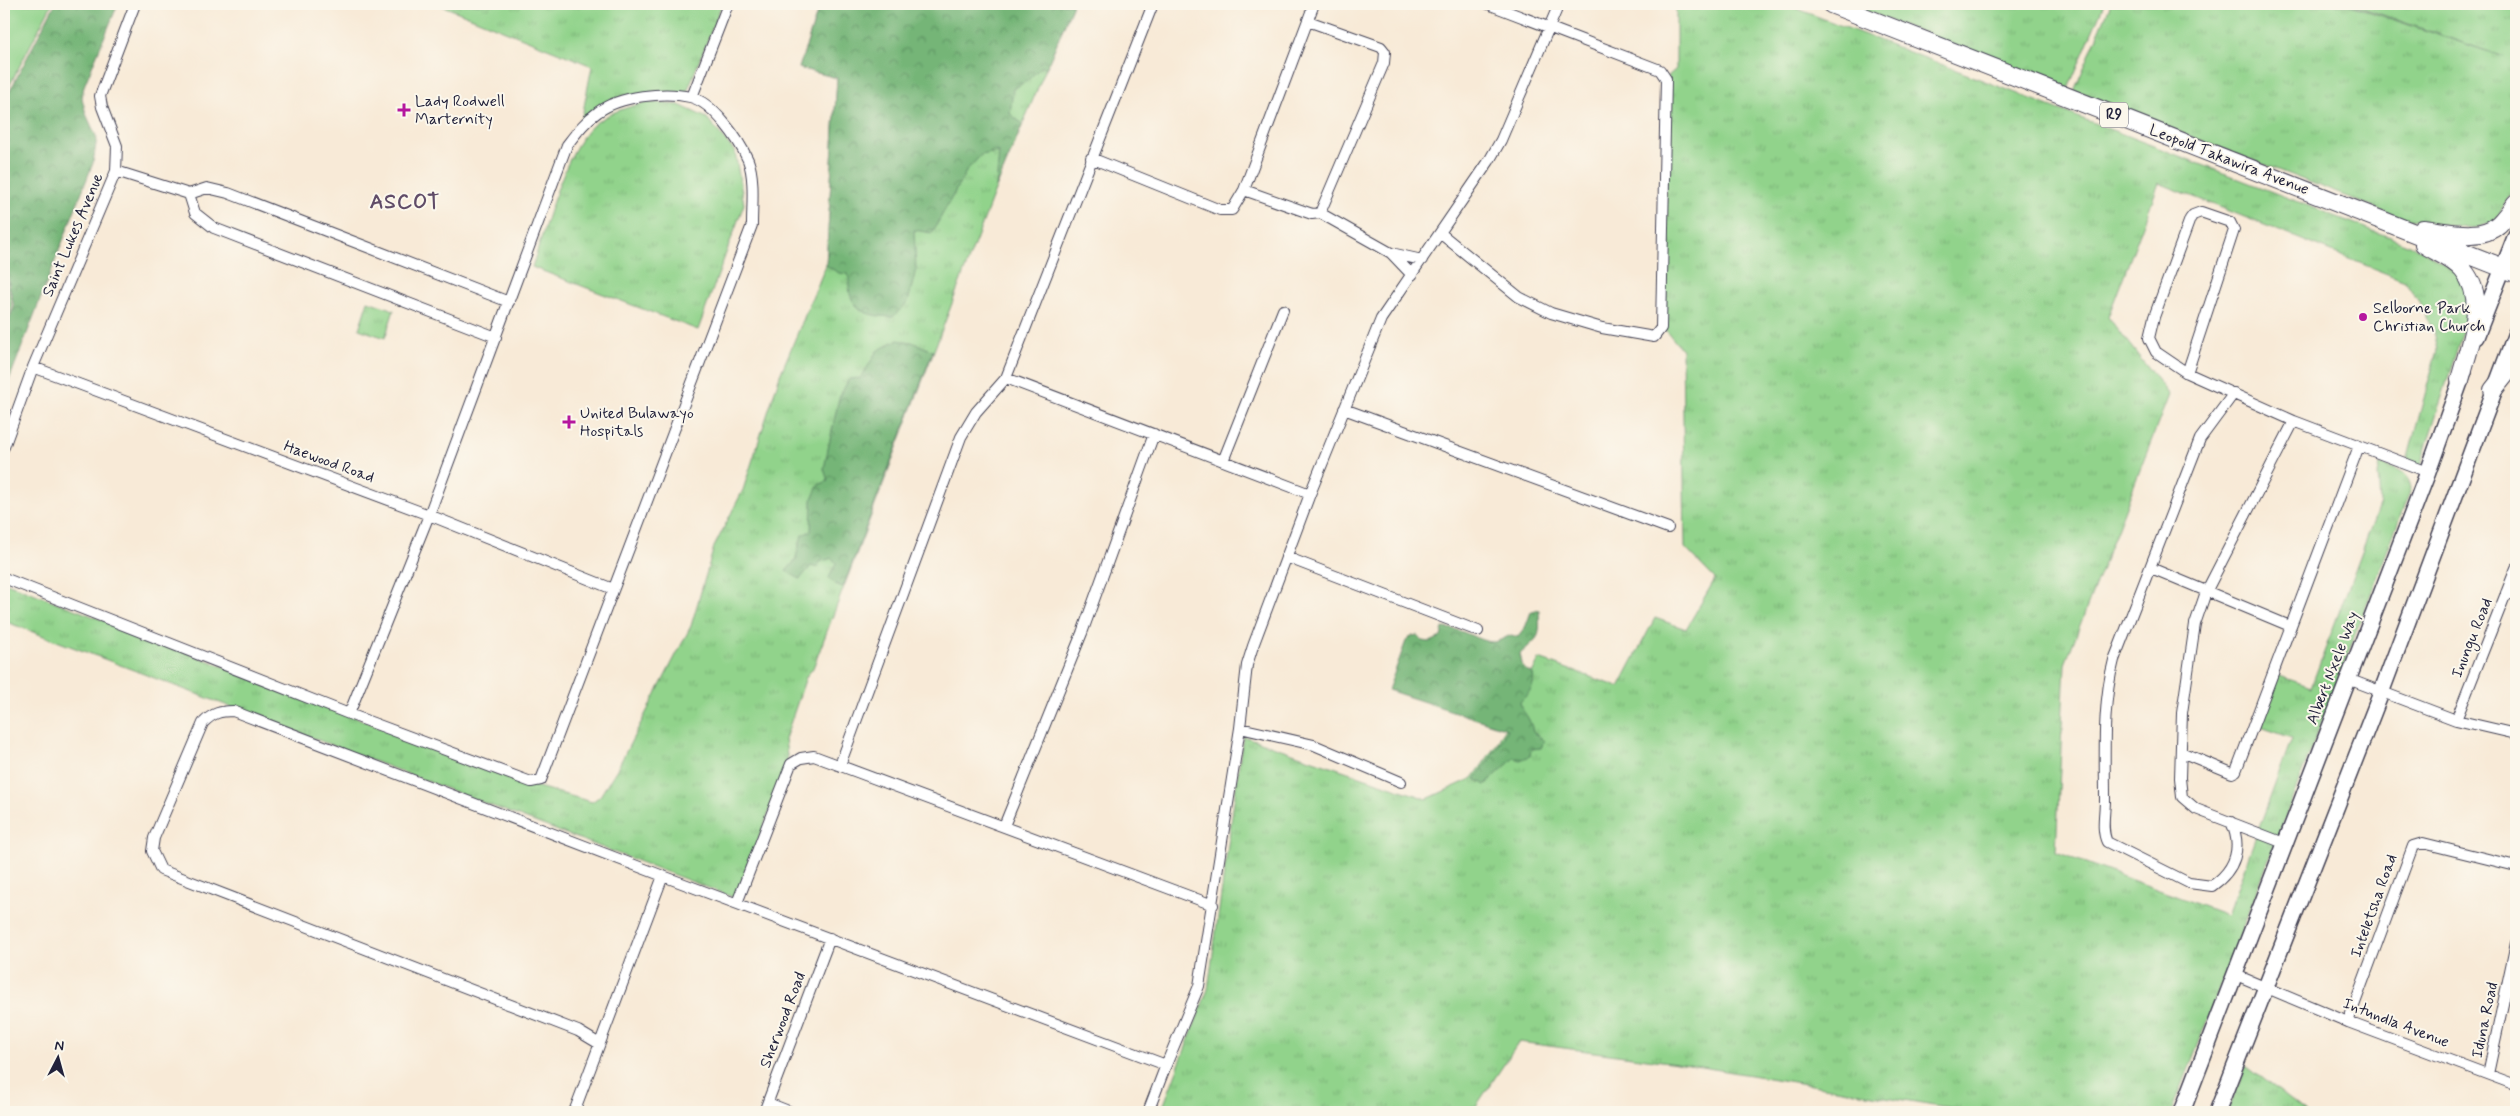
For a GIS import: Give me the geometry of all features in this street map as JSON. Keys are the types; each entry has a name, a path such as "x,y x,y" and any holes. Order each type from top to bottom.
{"highway":[{"name":"Leopold Takawira Avenue","path":"1831,4 2510,270"},
{"path":"2397,226 2471,234 2497,226 2516,203"},
{"path":"2397,226 2462,268 2474,285 2475,321 2460,380"},
{"path":"2493,390 2516,360"}],"main road":[{"name":"Albert Nxele Way","path":"2182,1112 2236,976 2284,843 2428,472 2460,380 2510,270 2516,236"},
{"path":"2217,1112 2381,693 2493,390 2516,333"}],"street":[{"name":"Saint Lukes Avenue","path":"4,447 33,367 116,170 117,146 102,107 100,96 135,4"},
{"path":"692,97 728,4"},
{"path":"840,765 961,437 976,412 1006,378 1153,4"},
{"path":"1091,158 1220,210 1232,210 1244,190 1314,4"},
{"path":"1440,232 1519,297 1551,313 1631,335 1651,337 1659,333 1663,305 1666,79 1660,70 1488,4"},
{"path":"1148,1112 1199,986 1213,905 1250,654 1310,494 1381,319 1501,140 1559,4"},
{"path":"1308,21 1380,47 1385,52 1384,63 1320,213"},
{"path":"4,578 349,714 536,782 544,774 752,225 749,162 735,137 715,113 692,97 653,94 629,99 600,110 582,125 568,145 429,515 349,714"},
{"path":"116,170 189,194 207,188 228,193 509,302"},
{"path":"1244,190 1312,214 1320,213 1391,253 1422,260"},
{"path":"189,194 195,213 214,228 496,337"},
{"path":"2187,373 2234,230 2230,222 2201,212 2193,215 2190,219 2150,335 2151,343 2156,352 2187,373 2294,421 2428,472"},
{"path":"1391,253 1412,275"},
{"path":"1223,461 1283,310"},
{"name":"Haewood Road","path":"33,367 429,515 613,589"},
{"path":"1006,378 1310,494"},
{"path":"2231,822 2238,848 2227,876 2212,886 2189,883 2112,846 2105,840 2105,739 2110,678 2114,660 2200,439 2234,393"},
{"path":"1344,409 1668,528"},
{"path":"2284,843 2196,808 2182,797 2180,778 2182,713 2187,668 2195,624 2206,592 2294,421"},
{"path":"1004,826 1082,633 1154,434"},
{"path":"2181,752 2232,772 2236,771 2359,446"},
{"path":"1286,557 1478,631"},
{"path":"2151,568 2290,626"},
{"name":"Inungu Road","path":"2456,720 2511,594 2516,568"},
{"path":"2348,679 2456,720 2516,734"},
{"path":"598,1043 569,1028 165,873 157,865 153,857 154,838 203,723 210,715 220,711 234,711 663,876 1166,1065"},
{"path":"1240,728 1314,745 1401,782"},
{"path":"737,903 791,764 802,758 814,756 1213,905"},
{"name":"Inteletsha Road","path":"2348,1022 2412,846 2422,843 2516,866"},
{"path":"574,1112 598,1043 663,876"},
{"name":"Sherwood Road","path":"766,1108 830,938"},
{"name":"Iduna Road","path":"2488,1074 2516,943"},
{"name":"Intundla Avenue","path":"2236,976 2348,1022 2516,1085"},
{"path":"766,1108 791,1112"}],"green space":[{"path":"4,4 52,4 4,96"},
{"path":"55,4 118,4 84,86 82,98 86,114 97,138 93,163 4,393 4,333 14,307 8,279 4,276 4,102"},
{"path":"438,4 722,4 686,94 653,92 581,122 592,66"},
{"path":"820,4 1073,4 996,188 813,668 806,677 785,739 788,764 735,898 4,621 4,582 531,785 592,802 600,796 617,769 691,626 714,547 743,490 780,375 826,265 837,78 799,68"},
{"path":"820,4 1073,4 1047,67 1041,67 1028,80 1013,89 1010,114 1023,124 996,188 999,152 981,155 967,170 932,233 914,230 916,269 908,302 893,317 873,315 862,310 853,301 850,294 848,274 839,273 826,265 837,78 799,68"},
{"path":"1676,4 1785,4 2423,250 2459,273 2472,302 2420,466 2407,461 2437,350 2433,331 2423,308 2405,281 2159,183 2108,317 2169,395 2065,664 2056,852 2227,915 2292,738 2255,725 2274,674 2311,687 2380,503 2378,475 2380,464 2404,474 2410,483 2411,489 2172,1112 1977,1112 1677,1063 1519,1042 1472,1112 1161,1112 1208,989 1243,736 1427,799 1473,778 1497,744 1539,659 1619,687 1655,618 1686,629 1715,579 1685,548 1682,350 1665,329 1667,77 1676,69"},
{"path":"1847,4 2104,4 2068,89"},
{"path":"2111,4 2347,4 2504,57 2351,4 2516,4 2516,186 2494,222 2471,229 2399,217 2074,91"},
{"path":"648,102 679,105 707,118 735,152 744,204 698,330 532,267 556,192 582,138 592,126 605,117 626,108"},
{"path":"4,278 7,281 12,307 4,330"},
{"path":"368,301 394,310 385,338 359,329"},
{"path":"897,340 912,342 933,351 843,587 835,584 829,578 836,563 832,558 820,562 817,568 811,566 800,579 786,571 795,561 802,535 811,531 812,500 818,485 828,481 824,469 839,398 849,379 861,378 877,351"},
{"path":"1539,610 1538,636 1520,654 1523,668 1533,674 1534,678 1531,690 1520,702 1533,732 1544,741 1541,748 1531,749 1530,756 1520,760 1514,758 1485,785 1475,779 1499,745 1507,729 1388,690 1406,641 1411,636 1418,635 1422,641 1430,642 1441,637 1443,628 1458,630 1482,640 1495,642 1511,635 1518,637 1525,628 1531,612"},
{"path":"2246,1066 2305,1112 2228,1112"}],"place":[{"name":"Lady Rodwell Marternity","path":"404,110"},
{"name":"Selborne Park Christian Church","path":"2363,317"},
{"name":"United Bulawayo Hospitals","path":"569,422"}],"district":[{"name":"ASCOT","path":"405,202"}]}
